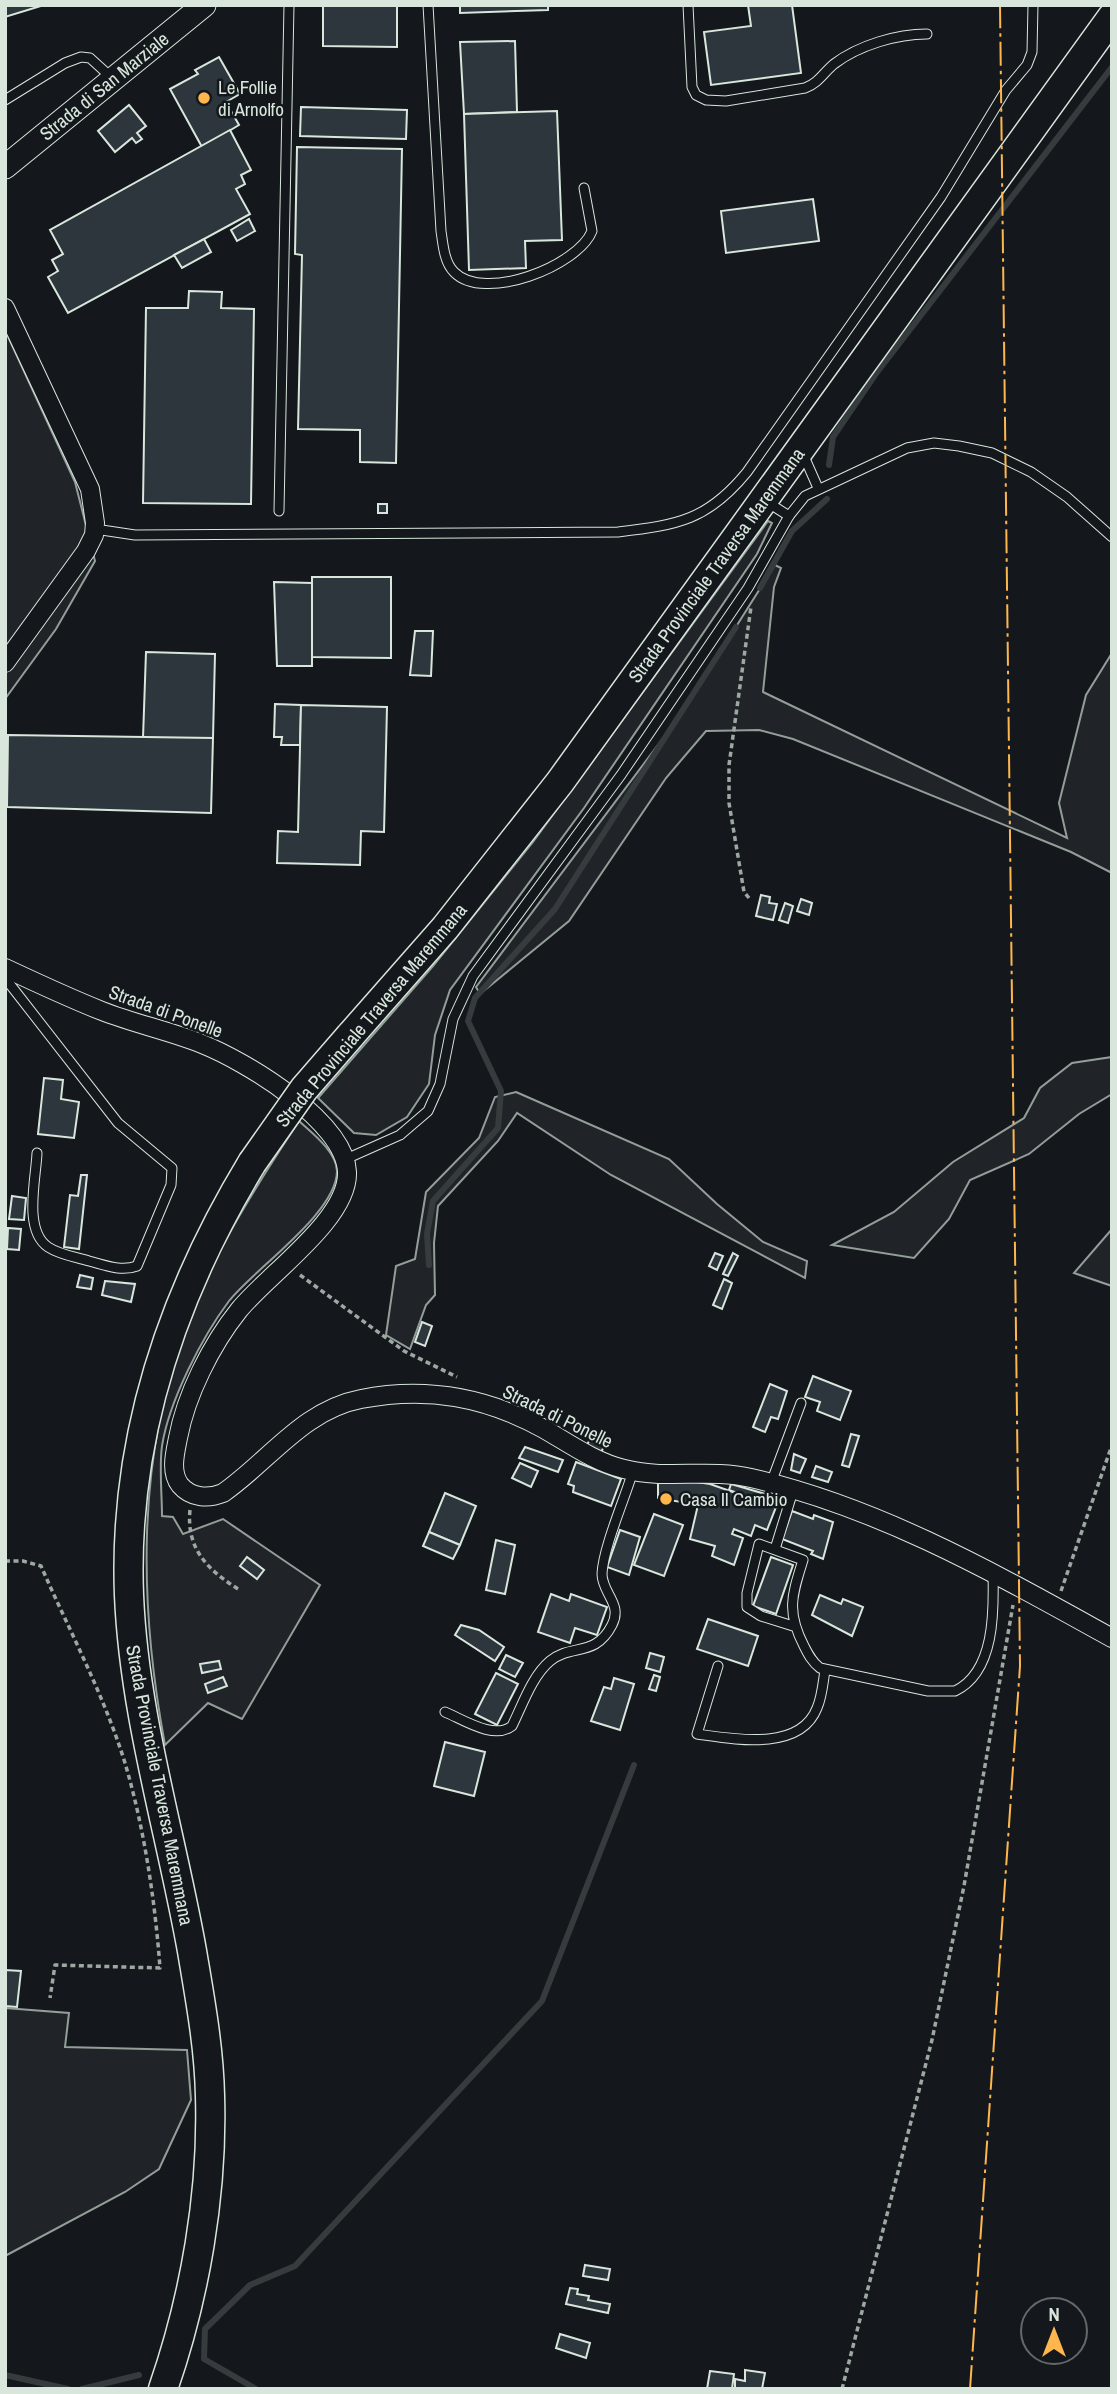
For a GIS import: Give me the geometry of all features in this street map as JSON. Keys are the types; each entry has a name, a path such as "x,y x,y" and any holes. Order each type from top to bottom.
{"main road":[{"name":"Strada Provinciale Traversa Maremmana","path":"163,2389 187,2302 201,2226 210,2145 210,2096 192,1950 134,1658 129,1594 131,1521 143,1426 166,1340 206,1244 252,1163 304,1089 439,935 527,825 1112,17"}],"street":[{"name":"Strada di San Marziale","path":"5,167 204,5"},
{"path":"5,308 87,481 94,506 95,529 86,551 5,663"},
{"name":"Strada di Ponelle","path":"5,968 102,1011 187,1038 232,1059 310,1114 338,1142 346,1159"},
{"path":"192,1494 180,1485 174,1469 184,1415 205,1366 228,1325 339,1203 347,1183 346,1159"},
{"name":"Strada di Ponelle","path":"192,1494 211,1497 223,1493 302,1426 333,1407 361,1399 417,1393 444,1394 505,1410 595,1458 633,1471 734,1474 771,1483 904,1528 1112,1638"}],"lane":[{"path":"279,512 289,5"},
{"path":"428,5 441,231 447,260 453,272 475,282 502,283 533,274 567,257 582,247 592,231 584,188"},
{"path":"688,5 692,87 696,95 713,101 805,88 817,82 832,66 846,57 898,36 928,34"},
{"path":"95,529 135,535 618,532 685,520 704,513 725,498 747,472 942,197 1006,90 1027,65 1032,52 1033,5"},
{"path":"5,100 76,58 90,58 113,79"},
{"path":"346,1159 400,1135 428,1111 439,1090 453,1019 473,976 621,775 748,588 789,516 805,496 916,445 970,448 1004,457 1031,472 1067,497 1112,537"},
{"path":"801,448 818,488"},
{"path":"764,499 789,516"},
{"path":"5,978 118,1123 172,1168 172,1185 137,1266 126,1269 110,1266 58,1252 40,1240 34,1224 37,1153"},
{"path":"771,1483 802,1403"},
{"path":"445,1712 490,1731 503,1731 512,1726 549,1662 563,1655 591,1648 606,1635 615,1612 602,1572 633,1471"},
{"path":"775,1549 793,1491"},
{"path":"793,1626 761,1616 750,1610 746,1603 759,1544 803,1560 791,1601 793,1626 813,1662 825,1670 845,1671 939,1692 961,1689 976,1670 990,1636 993,1573"},
{"path":"718,1666 697,1734 756,1740 789,1734 812,1717 820,1700 825,1670"}],"path":[{"path":"748,588 752,614 729,765 729,803 744,892 749,898"},
{"path":"284,1263 404,1351 461,1380"},
{"path":"1054,1606 1112,1445"},
{"path":"192,1494 191,1543 211,1572 238,1589"},
{"path":"5,1561 23,1561 41,1566 108,1717 128,1777 158,1932 160,1968 55,1965 50,1998"},
{"path":"842,2389 932,2040 964,1886 1017,1586"}],"shaded area":[{"path":"5,330 75,482 95,561 56,629 5,699"},
{"path":"768,521 772,523 757,554 584,808 450,990 435,1035 429,1084 407,1117 376,1135 354,1133 318,1098 433,966 533,842"},
{"path":"775,565 781,568 774,587 763,692 1067,838 1059,803 1086,695 1112,653 1112,873 1071,852 793,739 759,730 706,731 666,778 569,921 480,994 476,987 679,717"},
{"path":"1112,1057 1112,1094 1079,1114 1029,1154 970,1180 949,1219 914,1258 832,1245 894,1212 953,1162 1024,1118 1040,1088 1072,1063"},
{"path":"516,1092 669,1159 763,1242 807,1261 805,1278 611,1175 517,1113 498,1141 438,1206 434,1243 435,1295 426,1305 410,1349 386,1335 396,1266 415,1259 426,1192 479,1138 495,1097"},
{"path":"299,1121 323,1143 332,1156 337,1171 333,1187 324,1205 309,1222 229,1301 198,1351 179,1390 162,1446 162,1516 173,1517 183,1534 223,1519 320,1585 242,1719 208,1703 165,1745 150,1639 147,1586 147,1534 158,1428 186,1325 209,1271 267,1170"},
{"path":"1112,1229 1112,1286 1074,1273"},
{"path":"5,2008 69,2013 65,2047 187,2050 191,2100 159,2169 125,2192 5,2256"}],"building":[{"path":"5,5 44,5 5,17"},
{"path":"323,5 397,5 397,47 323,46"},
{"path":"460,5 548,5 548,10 460,13"},
{"path":"748,5 792,5 801,73 711,85 704,32 751,26"},
{"path":"515,41 517,112 464,114 460,42"},
{"name":"Le Follie di Arnolfo","path":"219,57 240,94 226,102 239,125 202,147 170,89 198,74 195,70"},
{"path":"129,105 146,126 137,133 142,139 136,143 132,138 115,152 98,131"},
{"path":"301,107 407,110 406,139 300,136"},
{"path":"557,111 562,240 525,241 526,268 469,270 464,114"},
{"path":"230,130 251,170 241,175 245,184 236,189 250,214 68,313 48,277 58,271 52,260 63,254 50,230"},
{"path":"297,147 402,149 396,463 360,462 360,430 298,429 302,255 295,254"},
{"path":"813,199 819,241 726,253 721,211"},
{"path":"249,219 255,231 237,241 231,230"},
{"path":"204,239 211,252 182,268 174,255"},
{"path":"189,291 222,292 221,308 254,309 251,504 143,503 146,308 188,308"},
{"path":"378,504 387,504 387,513 378,513"},
{"path":"312,577 391,577 391,658 312,657"},
{"path":"274,582 312,583 312,666 277,666"},
{"path":"415,631 433,631 431,676 410,675"},
{"path":"146,652 215,654 213,738 143,738"},
{"path":"275,704 301,705 300,745 281,745 282,737 274,737"},
{"path":"301,705 387,707 384,832 361,831 360,865 277,863 278,831 298,832"},
{"path":"8,735 213,738 211,813 7,807"},
{"path":"761,895 770,897 769,903 777,904 773,920 756,916"},
{"path":"801,899 812,903 809,915 797,911"},
{"path":"785,903 793,906 788,923 779,920"},
{"path":"44,1078 63,1080 61,1099 79,1102 74,1138 38,1134"},
{"path":"81,1175 87,1175 79,1249 64,1247 70,1195 78,1196"},
{"path":"12,1196 26,1198 24,1220 9,1219"},
{"path":"8,1228 21,1229 19,1250 7,1249"},
{"path":"715,1253 723,1256 717,1270 709,1266"},
{"path":"733,1253 738,1256 728,1276 723,1274"},
{"path":"80,1275 93,1278 91,1289 77,1287"},
{"path":"724,1279 732,1283 722,1309 713,1305"},
{"path":"105,1281 135,1284 131,1302 102,1295"},
{"path":"422,1322 432,1326 425,1346 415,1342"},
{"path":"813,1376 851,1391 840,1420 817,1411 820,1402 805,1397"},
{"path":"770,1384 787,1391 778,1419 771,1417 765,1432 753,1427"},
{"path":"851,1434 859,1436 849,1467 842,1465"},
{"path":"590,1439 604,1446 601,1453 587,1445"},
{"path":"525,1447 563,1460 558,1472 519,1458"},
{"path":"794,1454 806,1459 800,1473 791,1470"},
{"path":"576,1462 621,1479 611,1506 573,1492 574,1486 568,1484"},
{"path":"520,1463 538,1471 531,1487 512,1478"},
{"path":"816,1466 832,1472 828,1482 812,1477"},
{"path":"677,1479 710,1484 776,1507 767,1530 755,1525 751,1536 734,1529 732,1534 743,1538 734,1565 712,1556 715,1546 690,1539 698,1505 658,1498 658,1482"},
{"path":"731,1484 779,1498 776,1507 729,1490"},
{"path":"445,1493 476,1506 460,1545 429,1532"},
{"path":"792,1511 813,1519 814,1515 833,1522 823,1559 811,1554 813,1551 782,1539"},
{"path":"654,1514 683,1525 664,1576 634,1565"},
{"path":"620,1530 640,1537 629,1575 607,1567"},
{"path":"429,1532 460,1545 453,1559 423,1546"},
{"path":"496,1540 515,1545 505,1594 486,1590"},
{"path":"247,1557 264,1570 257,1579 240,1566"},
{"path":"771,1557 793,1565 776,1614 753,1606"},
{"path":"551,1594 569,1601 571,1594 607,1607 597,1635 575,1628 570,1643 538,1632"},
{"path":"820,1595 841,1604 843,1599 863,1607 852,1636 812,1615"},
{"path":"708,1619 758,1636 748,1666 697,1649"},
{"path":"461,1625 479,1630 504,1647 495,1661 455,1635"},
{"path":"650,1653 664,1657 660,1672 646,1668"},
{"path":"506,1655 523,1663 515,1677 499,1669"},
{"path":"219,1661 221,1669 202,1673 200,1664"},
{"path":"496,1673 518,1684 497,1725 475,1714"},
{"path":"654,1675 660,1677 656,1691 649,1689"},
{"path":"223,1677 227,1686 208,1693 205,1684"},
{"path":"614,1678 634,1684 620,1730 591,1721 604,1687 611,1689"},
{"path":"445,1742 485,1752 474,1796 434,1786"},
{"path":"5,1970 21,1971 17,2007 5,2006"},
{"path":"585,2265 610,2269 608,2280 583,2276"},
{"path":"570,2288 578,2289 577,2294 589,2296 588,2300 610,2304 608,2313 566,2304"},
{"path":"560,2334 590,2343 586,2358 556,2348"},
{"path":"745,2370 765,2373 762,2389 735,2388 735,2379 745,2381"},
{"path":"710,2371 734,2374 732,2389 707,2389"}],"waterway":[{"path":"829,465 833,437 875,375 1112,67"},
{"path":"760,588 792,531 827,499"},
{"path":"429,1265 427,1234 433,1201 498,1128 501,1091 468,1021 475,998 555,909 736,627"},
{"path":"256,2389 204,2359 205,2329 250,2285 295,2266 542,2001 634,1765"},
{"path":"5,2375 68,2389"},
{"path":"82,2389 139,2375"}],"power":[{"path":"970,2389 1020,1666 1000,5"}],"place":[{"name":"Le Follie di Arnolfo","path":"204,98"},
{"name":"Casa Il Cambio","path":"666,1499"}]}
